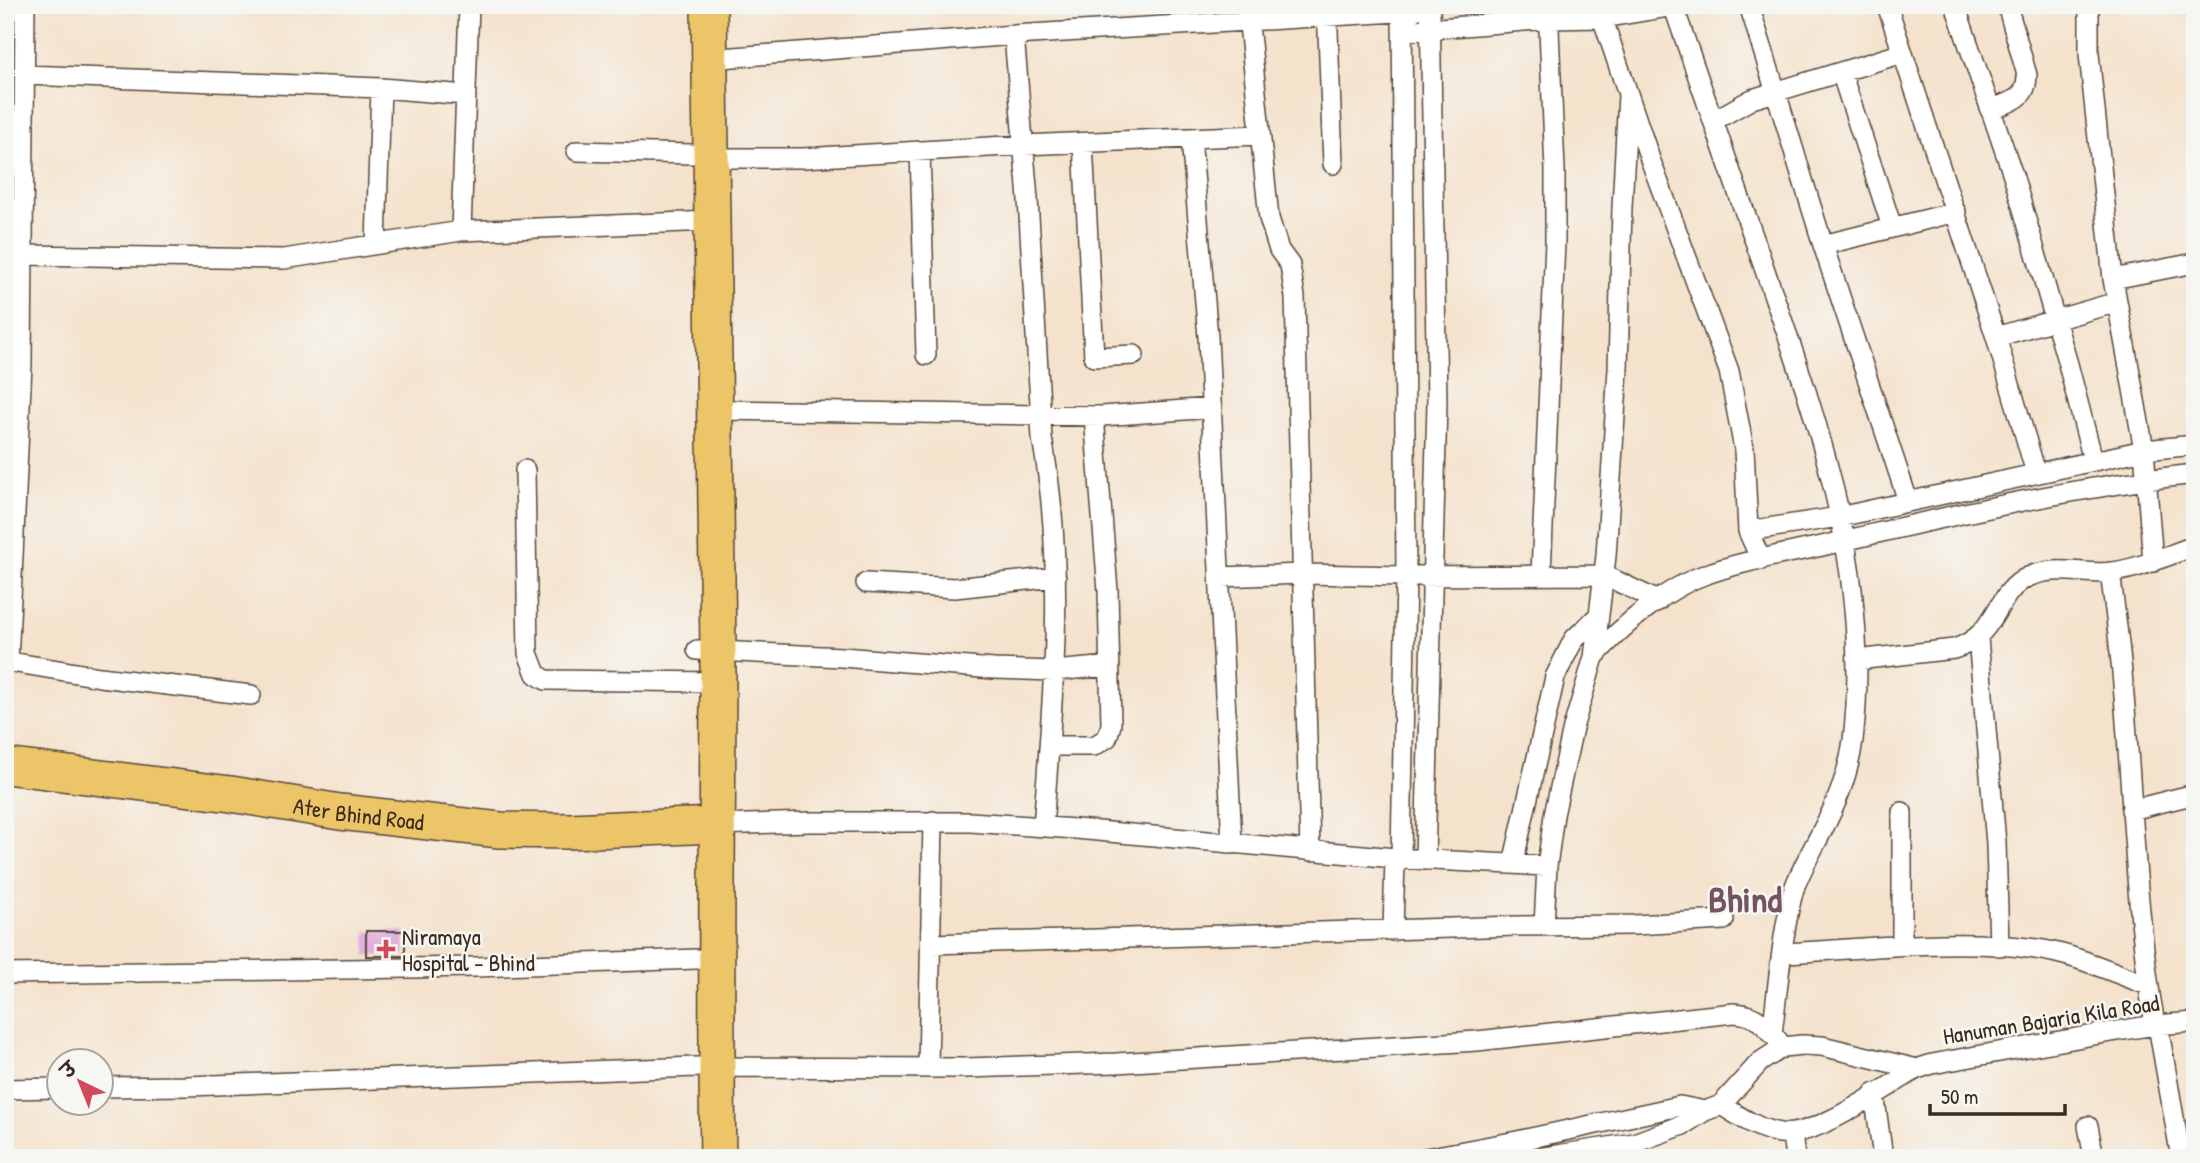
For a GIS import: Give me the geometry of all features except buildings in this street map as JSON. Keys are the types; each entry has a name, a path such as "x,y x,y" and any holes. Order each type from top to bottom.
{"highway":[{"path":"691,5 701,156 707,666"},
{"path":"701,156 709,59 709,5"},
{"path":"696,1158 706,1067 707,666 716,410 702,221"},
{"name":"Ater Bhind Road","path":"5,766 190,789 340,812 500,830 569,831 705,826"},
{"path":"705,826 697,959 706,1067 718,1158"}],"street":[{"path":"25,5 22,364 6,661 100,677 251,695"},
{"path":"461,231 469,5"},
{"path":"1749,5 1824,245 1909,501"},
{"path":"1887,5 1996,337 2036,472"},
{"path":"1955,5 2014,178 2093,460"},
{"path":"1990,110 2017,99 2027,84 2027,75 2007,5"},
{"path":"2089,5 2089,54 2113,279 2145,466 2153,562"},
{"path":"709,59 1247,13 1327,10 1403,16 1600,12 1676,6 1806,388 1826,457 1854,597 1857,660 1853,741 1840,793 1802,867 1794,892 1783,953 1778,1040 1760,1062 1713,1108 1636,1150 1538,1158"},
{"path":"1327,10 1333,164"},
{"path":"1541,574 1555,242 1555,170 1548,12"},
{"path":"1600,12 1729,371 1744,449 1755,547"},
{"path":"1247,13 1269,218 1279,250 1290,265 1294,281 1310,851"},
{"path":"1425,860 1437,403 1430,15"},
{"path":"1393,930 1398,858 1406,576 1403,16"},
{"path":"1014,35 1041,414 1049,476 1056,577 1054,671 1043,827"},
{"path":"1713,121 1752,99 1903,52"},
{"path":"1841,72 1892,227"},
{"path":"24,75 381,88 466,95"},
{"path":"376,244 381,88"},
{"path":"1530,865 1549,776 1573,728 1596,635 1604,575 1618,369 1628,95"},
{"path":"577,151 803,158 1260,135"},
{"path":"1191,138 1212,408 1232,844"},
{"path":"1083,143 1094,357 1134,355"},
{"path":"920,151 926,355"},
{"path":"1824,245 1956,212"},
{"path":"23,255 284,259 461,231 702,221"},
{"path":"2113,279 2195,263"},
{"path":"1996,337 2117,302"},
{"path":"716,410 1094,416 1212,408"},
{"path":"1049,746 1094,746 1107,738 1111,725 1108,591 1094,416"},
{"path":"1531,926 1530,865 1549,776 1555,677 1574,639 1620,630 1658,601 1755,547 1950,506 2073,491 2195,445"},
{"path":"1755,547 1842,529 1909,501 1950,506 2036,472 2093,460 2195,474"},
{"path":"525,470 528,653 531,667 546,680 842,657 1054,671 1110,666"},
{"path":"1857,660 1954,649 1978,638 2009,593 2029,577 2067,570 2110,572 2153,562 2195,546"},
{"path":"2110,572 2123,686 2131,810 2148,985 2181,1158"},
{"path":"1220,577 1302,574 1604,575 1658,601"},
{"path":"866,583 955,588 1056,577"},
{"path":"1978,638 1996,843 1999,946"},
{"path":"2131,810 2195,794"},
{"path":"1902,812 1902,944"},
{"path":"705,826 933,821 1043,827 1425,860 1530,865"},
{"path":"928,1068 933,821"},
{"path":"932,944 1634,925 1724,920"},
{"path":"1783,953 1945,942 2036,949 2067,956 2148,985"},
{"path":"5,974 475,967 697,959"},
{"path":"116,1087 706,1067 928,1068 1116,1063 1509,1038 1734,1013 1758,1018 1778,1040 1822,1046 1917,1069"},
{"name":"Hanuman Bajaria Kila Road","path":"1792,1134 1819,1126 1917,1069 1951,1059 2157,1025 2195,1022"},
{"path":"5,1089 46,1088"},
{"path":"1874,1093 1883,1158"},
{"path":"1426,1158 1680,1106 1713,1108 1778,1133 1792,1134 1795,1158"},
{"path":"1628,1118 1636,1150"},
{"path":"2088,1126 2094,1158"}],"place":[{"name":"Niramaya Hospital - Bhind","path":"386,949"}],"district":[{"name":"Bhind","path":"1745,898"}]}
